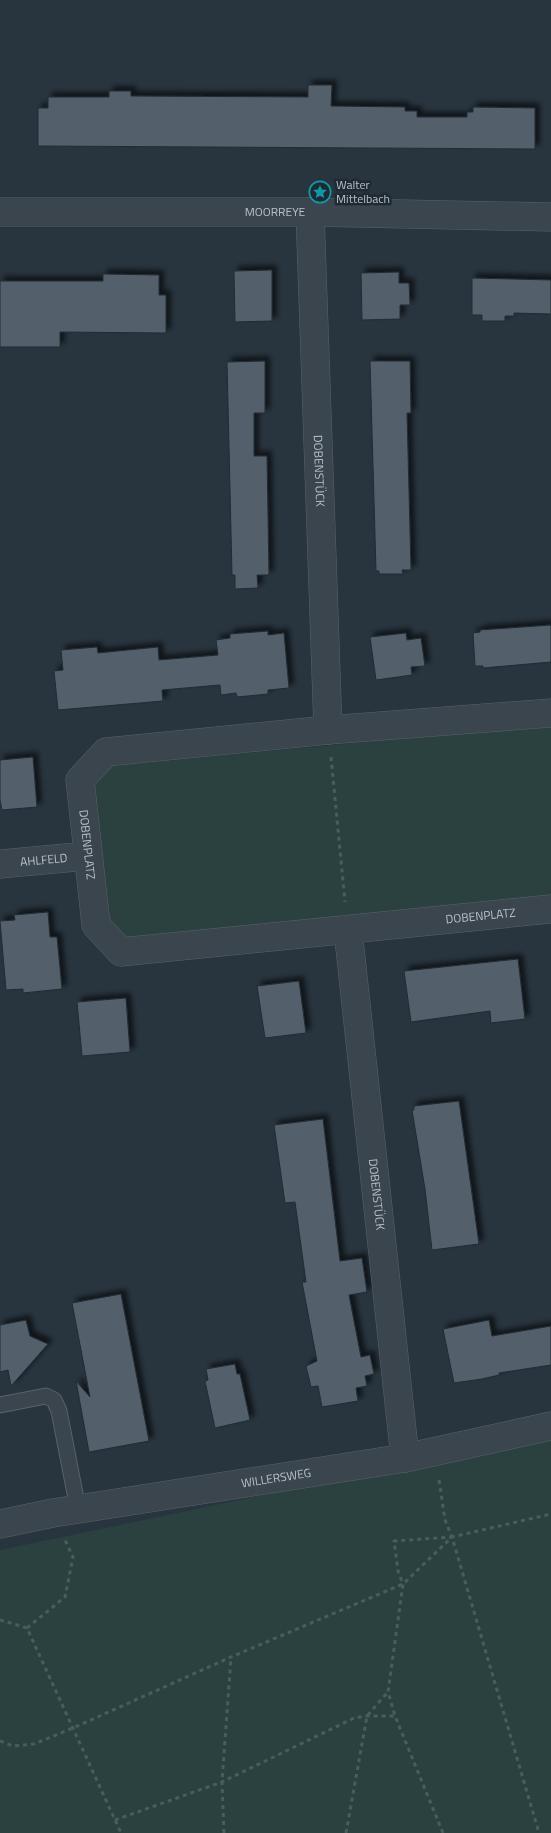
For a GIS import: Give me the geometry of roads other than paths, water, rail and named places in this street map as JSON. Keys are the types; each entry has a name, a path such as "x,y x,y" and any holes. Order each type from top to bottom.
{"street":[{"name":"MOORREYE","path":"0,212 310,212 551,217"},
{"name":"DOBENSTÜCK","path":"310,212 328,730"},
{"name":"DOBENPLATZ","path":"551,713 328,730 106,752 80,780 96,925 121,952 551,908"},
{"name":"AHLFELD","path":"0,864 87,856"},
{"name":"DOBENSTÜCK","path":"348,930 405,1458"},
{"name":"WILLERSWEG","path":"0,1524 65,1511 405,1458 551,1426"}],"lane":[{"path":"0,1405 46,1396 54,1400 59,1411 65,1511"}],"place":[{"name":"Walter Mittelbach","path":"320,192"}]}
